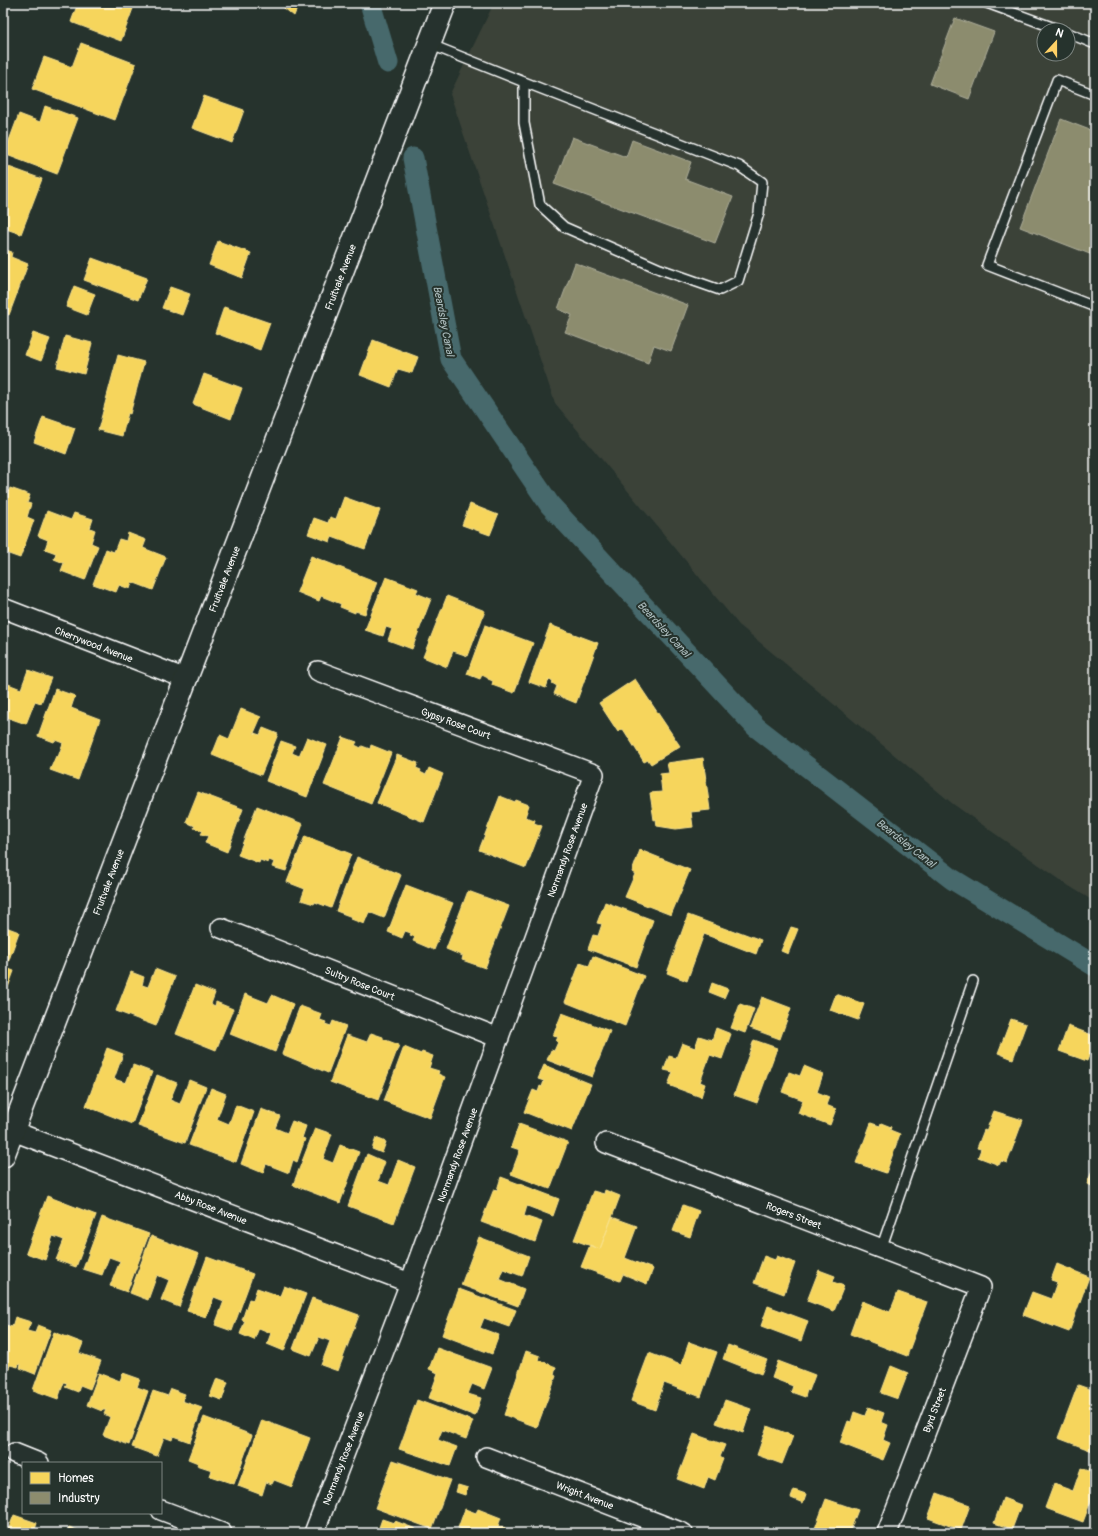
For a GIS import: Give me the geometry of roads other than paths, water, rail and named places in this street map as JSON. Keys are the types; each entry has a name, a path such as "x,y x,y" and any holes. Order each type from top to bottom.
{"main road":[{"name":"Fruitvale Avenue","path":"3,1156 445,3"}],"street":[{"name":"Cherrywood Avenue","path":"3,608 186,679"},
{"name":"Gypsy Rose Court","path":"318,671 594,774"},
{"name":"Normandy Rose Avenue","path":"314,1533 410,1283 594,774"},
{"name":"Sultry Rose Court","path":"221,928 499,1038"},
{"name":"Abby Rose Avenue","path":"13,1131 410,1283"},
{"name":"Rogers Street","path":"606,1143 982,1287"},
{"name":"Byrd Street","path":"887,1533 982,1287"},
{"path":"14,1453 36,1462"},
{"name":"Wright Avenue","path":"486,1457 683,1533"},
{"path":"162,1510 222,1533"}],"lane":[{"path":"987,3 1038,22"},
{"path":"1076,36 1095,44"},
{"path":"429,44 739,166 762,182 759,213 738,280 720,290 660,269 564,227 540,205 524,123 524,82"},
{"path":"1095,95 1057,80 987,265 1095,306"},
{"path":"882,1249 973,981"}],"waterway":[{"name":"Beardsley Canal","path":"370,3 388,63"},
{"name":"Beardsley Canal","path":"413,158 451,359 550,505 756,727 952,879 1095,966"}]}
